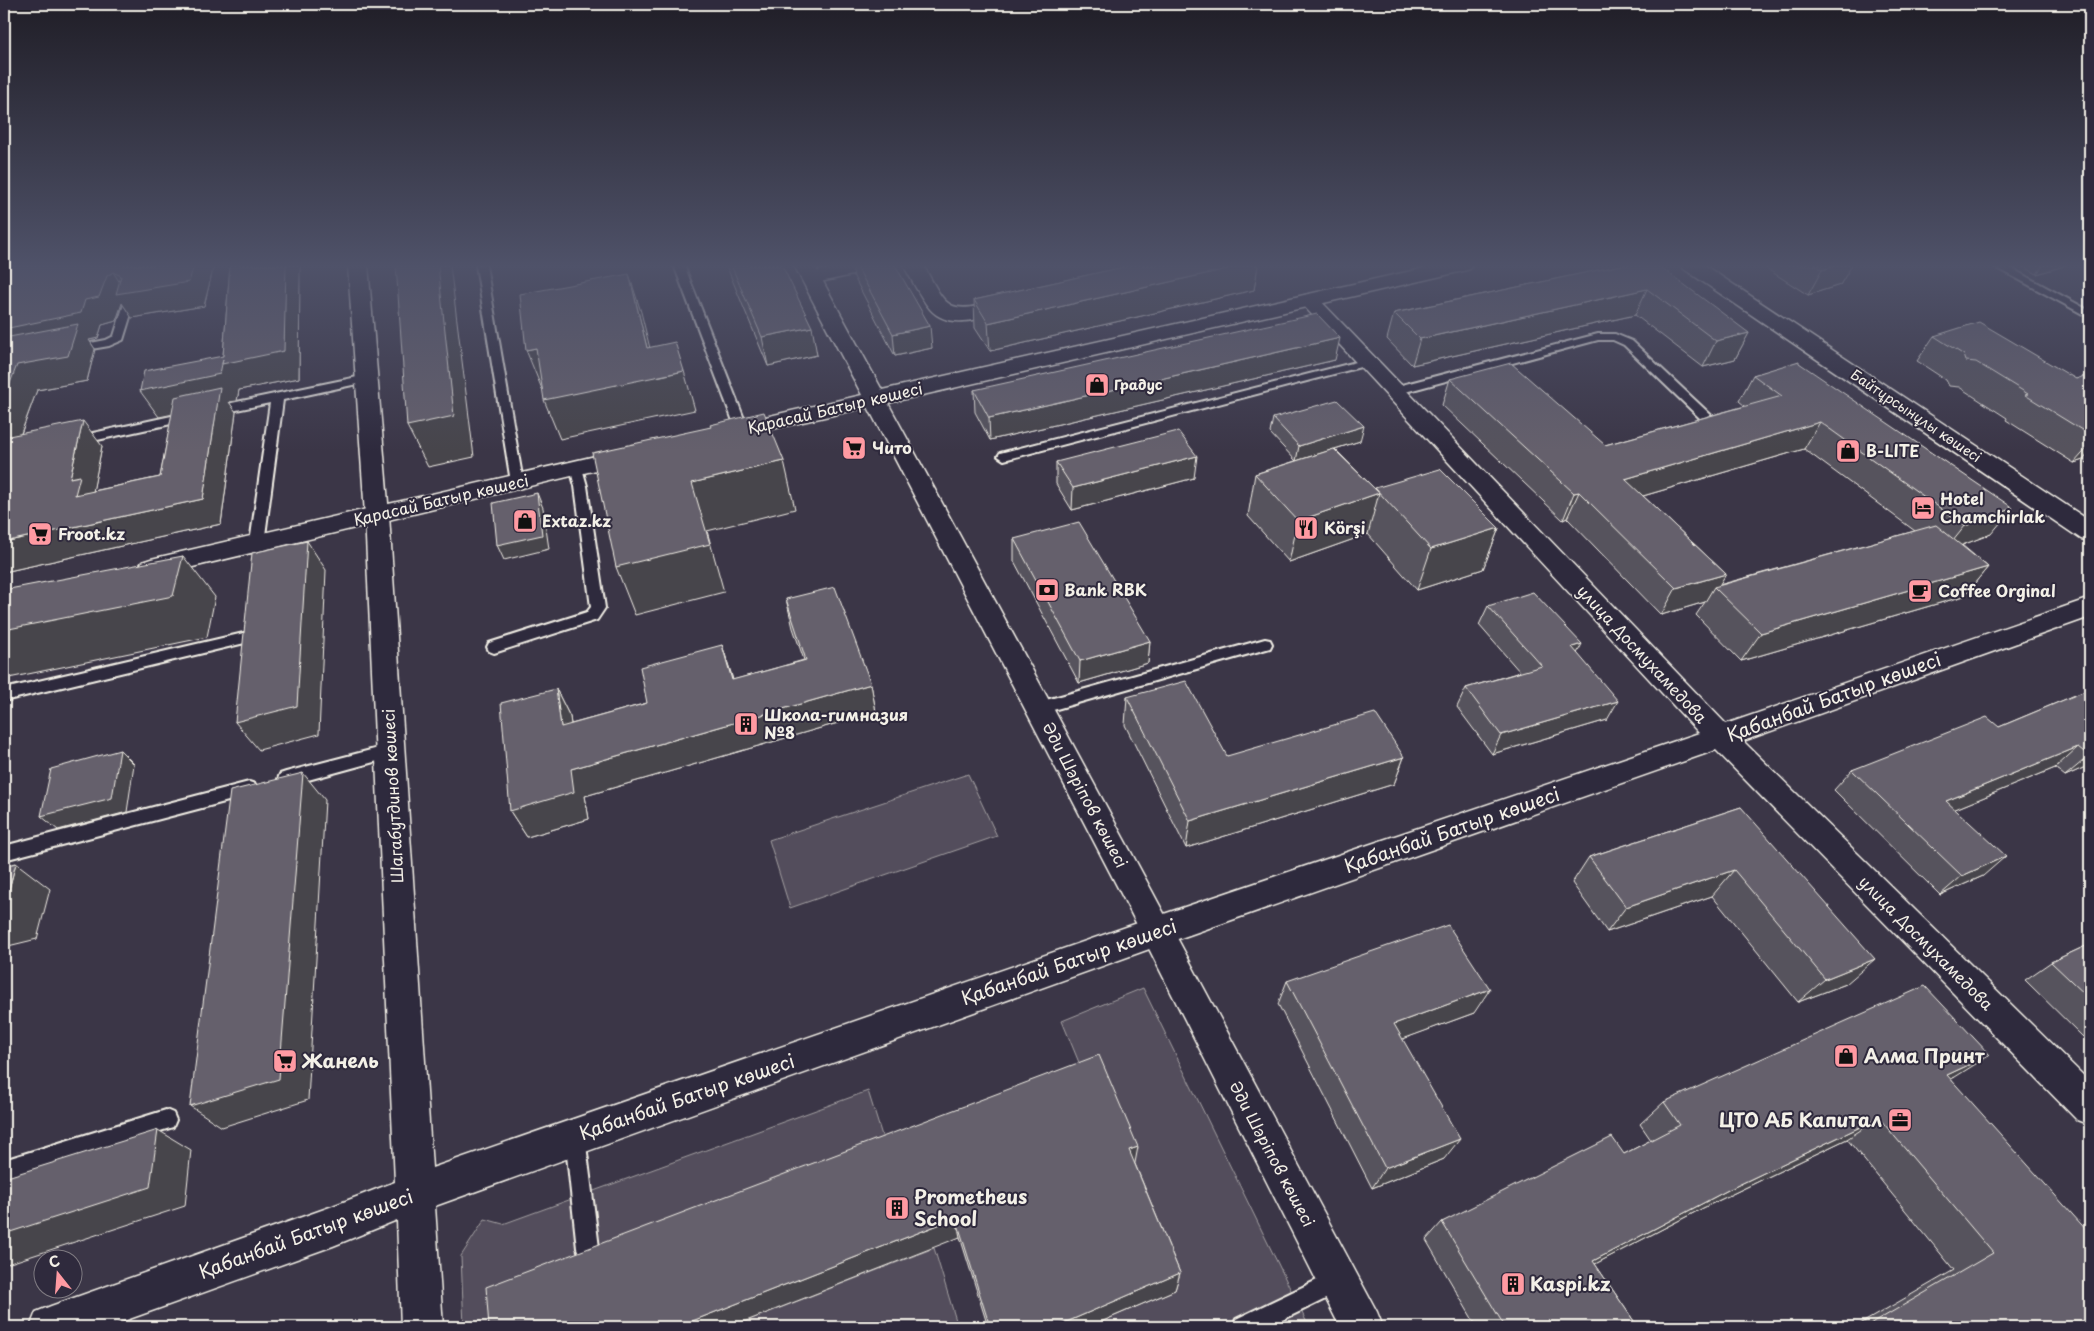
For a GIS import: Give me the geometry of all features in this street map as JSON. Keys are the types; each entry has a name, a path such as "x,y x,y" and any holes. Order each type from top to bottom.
{"street":[{"name":"Шагабутдинов көшесі","path":"363,327 377,515 422,1327"},
{"name":"Әди Шәріпов көшесі","path":"837,327 1141,901 1155,932 1362,1327"},
{"name":"Қарасай Батыр көшесі","path":"712,436 1189,327"},
{"name":"улица Досмухамедова","path":"1335,327 1721,738 2090,1107"},
{"name":"Байтұрсынұлы көшесі","path":"1783,327 2090,533"},
{"name":"Қарасай Батыр көшесі","path":"135,572 654,450"},
{"name":"Қабанбай Батыр көшесі","path":"51,1327 333,1226 416,1193 1155,932 1721,738 2090,606"}],"lane":[{"path":"61,352 109,343 119,338 122,327"},
{"path":"491,327 517,482"},
{"path":"703,327 742,429"},
{"path":"1394,390 1598,337 1615,337 1628,343 1710,420"},
{"path":"1004,456 1368,362"},
{"path":"79,440 367,378"},
{"path":"257,543 277,398"},
{"path":"494,647 592,616 598,608 582,486 576,468"},
{"path":"4,695 248,637"},
{"path":"1039,708 1265,644"},
{"path":"4,854 390,751"},
{"path":"4,1170 166,1120"},
{"path":"575,1137 588,1248"},
{"path":"1244,1327 1338,1281"}],"shaded area":[{"path":"968,774 997,836 790,908 769,840"},
{"path":"1143,988 1309,1327 1089,1327 1087,1082 1062,1021"},
{"path":"868,1091 889,1158 512,1327 464,1327 461,1256 485,1219 503,1224"},
{"path":"934,1248 958,1327 731,1327"}],"building":[{"path":"62,327 77,327 68,356 17,365 4,399 4,338"},
{"path":"225,327 285,327 284,351 222,364 220,374 140,391 144,371 223,356"},
{"path":"400,327 445,327 454,416 407,426"},
{"path":"524,327 642,327 647,348 675,342 684,371 544,400 536,348 526,350"},
{"path":"758,327 811,327 762,337"},
{"path":"889,327 925,327 893,334"},
{"path":"1258,327 1330,327 1340,338 989,418 974,390"},
{"path":"1408,327 1474,327 1420,339"},
{"path":"1698,327 1741,327 1749,333 1716,341"},
{"path":"1963,327 1988,327 2076,379 2090,374 2090,435 1976,362 1966,361 1964,355 1934,336"},
{"path":"1799,361 1799,363 2013,508 1965,526 1820,422 1625,479 1726,574 1676,588 1579,492 1574,493 1450,379 1511,363 1605,445 1782,396 1753,375"},
{"path":"220,387 203,499 4,542 4,437 83,421 70,478 80,476 75,495 160,477 175,397"},
{"path":"1337,400 1364,426 1299,446 1273,418"},
{"path":"764,412 784,461 692,483 710,544 616,567 592,453 711,427 710,425"},
{"path":"1178,431 1197,456 1073,488 1056,462"},
{"path":"1334,449 1379,493 1298,521 1255,474"},
{"path":"1440,469 1499,528 1431,549 1375,488"},
{"path":"537,493 542,535 497,545 493,503"},
{"path":"1079,522 1150,641 1080,661 1014,539"},
{"path":"1936,525 1988,567 1761,633 1714,587"},
{"path":"307,541 297,706 235,722 252,553"},
{"path":"183,556 173,596 4,630 4,590"},
{"path":"835,587 871,684 571,769 574,792 510,811 501,703 556,689 561,727 647,703 640,667 722,645 732,680 806,660 786,599"},
{"path":"1533,592 1582,644 1572,647 1618,701 1501,735 1466,688 1542,666 1488,606"},
{"path":"1186,681 1227,756 1375,713 1404,757 1190,821 1127,697"},
{"path":"2090,689 2089,756 2078,747 1946,801 2006,856 1962,876 1852,770 1987,717 1999,727"},
{"path":"120,750 112,798 41,816 51,769"},
{"path":"303,773 279,1079 190,1106 230,791"},
{"path":"1741,807 1875,959 1825,979 1734,870 1626,907 1589,857"},
{"path":"16,863 4,908 4,866"},
{"path":"1448,925 1490,989 1394,1024 1460,1139 1385,1168 1287,981"},
{"path":"2090,944 2090,999 2051,962"},
{"path":"1925,986 1990,1055 1947,1075 2090,1234 2090,1327 1866,1327 1993,1253 1879,1118 1730,1189 1593,1261 1638,1327 1505,1327 1442,1222 1612,1137 1624,1154 1680,1125 1664,1102"},
{"path":"1099,1055 1138,1147 1129,1150 1180,1273 1055,1327 990,1327 956,1218 677,1327 489,1327 486,1287"},
{"path":"158,1130 150,1187 4,1234 4,1178"}],"place":[{"name":"Градус","path":"1097,385"},
{"name":"Чито","path":"854,448"},
{"name":"B-LITE","path":"1848,451"},
{"name":"Hotel Chamchirlak","path":"1923,508"},
{"name":"Extaz.kz","path":"525,521"},
{"name":"Körşi","path":"1306,528"},
{"name":"Froot.kz","path":"40,534"},
{"name":"Bank RBK","path":"1047,590"},
{"name":"Coffee Orginal","path":"1920,591"},
{"name":"Школа-гимназия №8","path":"746,724"},
{"name":"Алма Принт","path":"1846,1056"},
{"name":"Жанель","path":"285,1061"},
{"name":"ЦТО АБ Капитал","path":"1900,1120"},
{"name":"Prometheus School","path":"897,1208"},
{"name":"Kaspi.kz","path":"1513,1284"}]}
